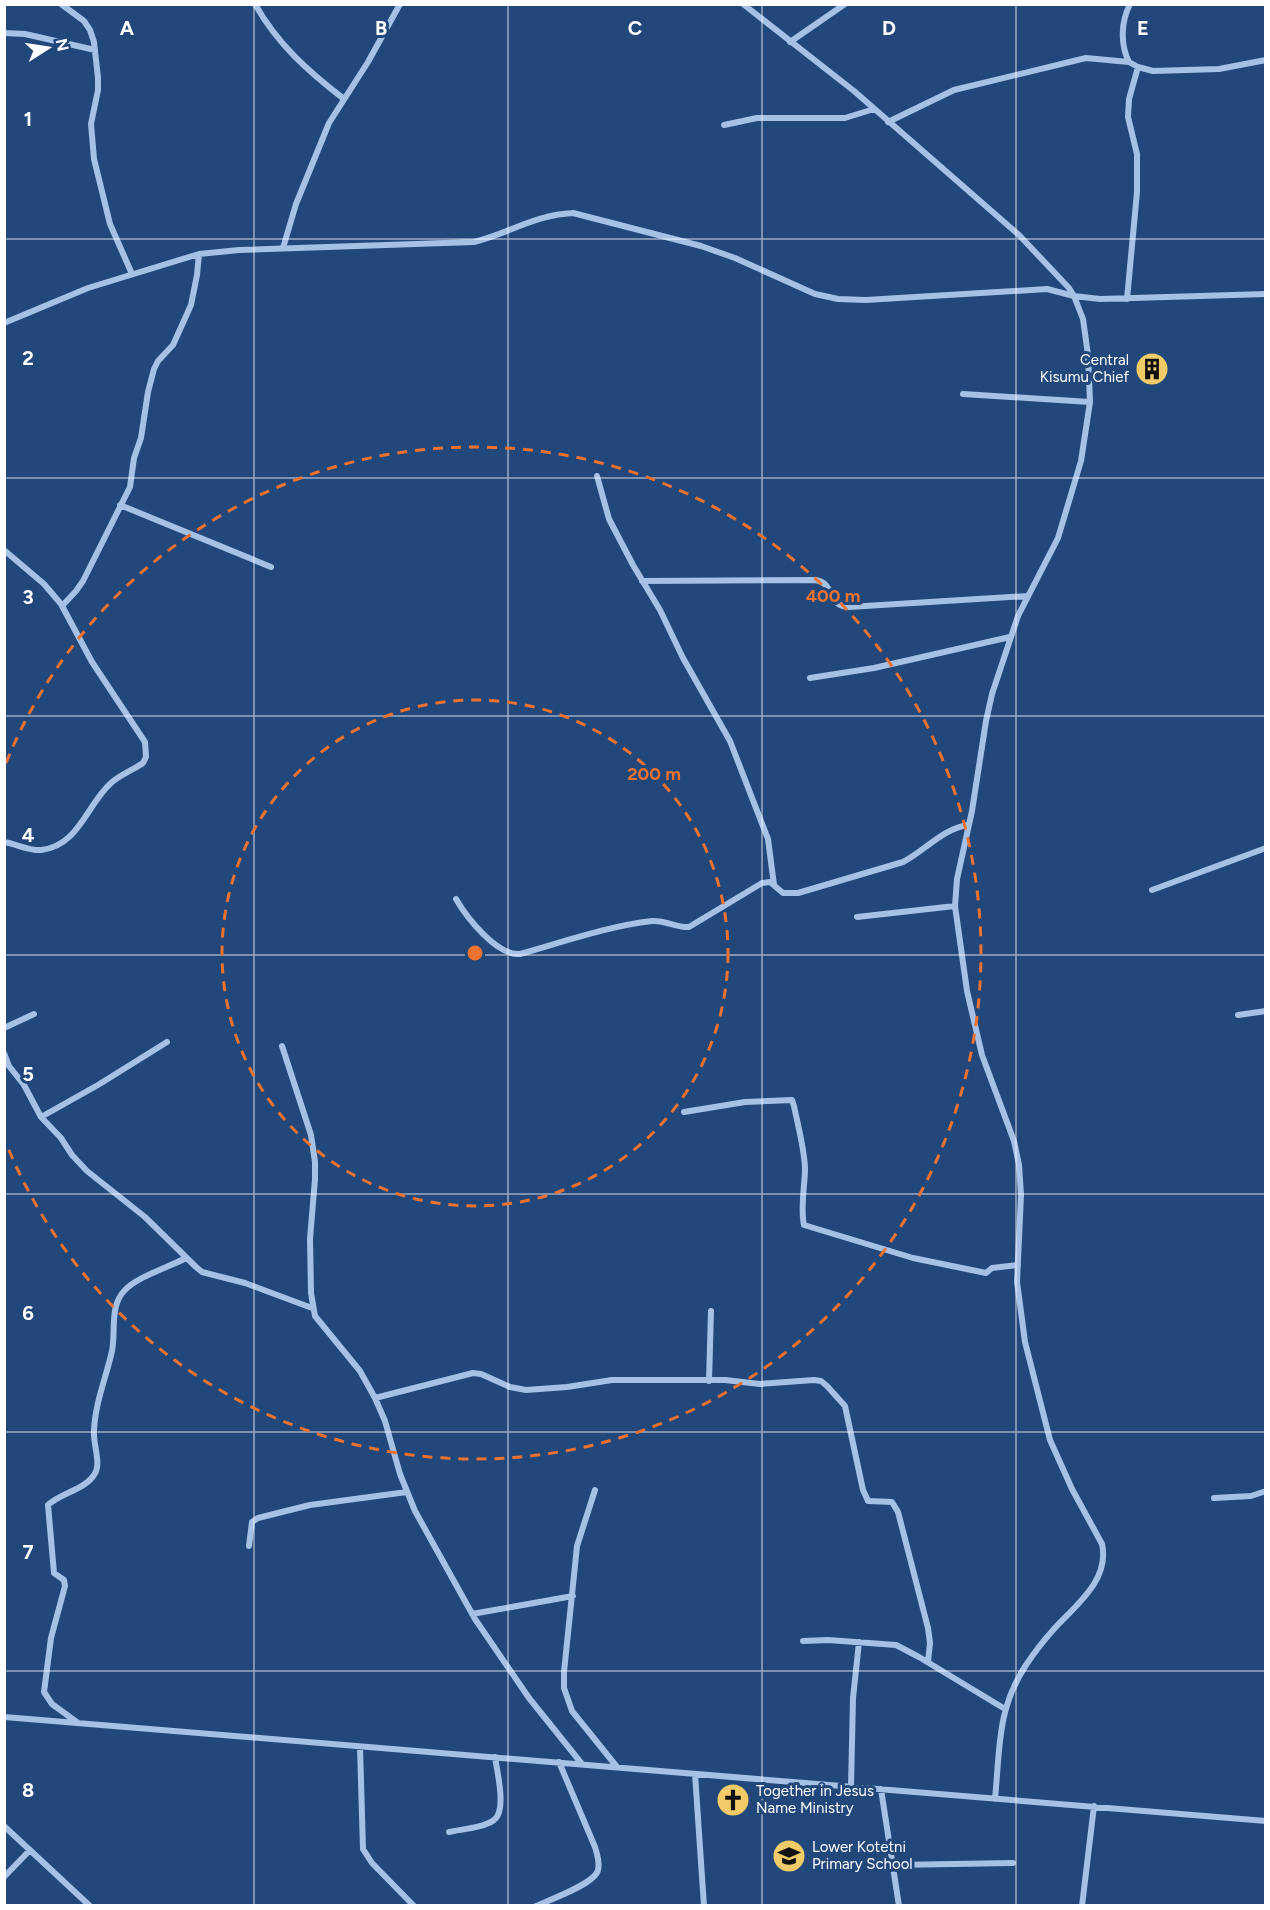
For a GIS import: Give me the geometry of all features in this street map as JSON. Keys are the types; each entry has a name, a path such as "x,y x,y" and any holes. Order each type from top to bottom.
{"street":[{"path":"61,4 84,21 90,30 95,50 98,90 90,124 94,159 110,224 132,274"},
{"path":"255,4 290,53 308,71 344,99"},
{"path":"283,248 309,171 329,123 368,62 400,4"},
{"path":"743,4 874,109 1019,235 1051,267 1074,296 1083,319 1088,355 1090,402 1081,461 1058,538 1010,637 992,694 957,879 955,906 967,991 982,1055 1014,1141 1019,1165 1021,1195 1017,1282 1025,1342 1050,1440 1072,1489 1102,1544 1104,1563 1095,1582 1078,1605 1052,1631 1026,1665 1010,1693 1002,1717 995,1799"},
{"path":"790,42 845,4"},
{"path":"1129,62 1125,54 1122,32 1125,14 1130,4"},
{"path":"4,33 25,34 95,50"},
{"path":"888,122 954,90 1086,58 1129,62 1153,71 1219,69 1266,60"},
{"path":"1127,298 1137,192 1137,154 1128,117 1129,99 1138,67"},
{"path":"724,125 758,118 845,118 874,109"},
{"path":"4,322 88,288 199,254 283,248 474,242 493,237 538,218 573,213 701,246 735,258 815,294 838,299 866,300 1047,289 1074,296 1100,299 1266,294"},
{"path":"62,606 83,581 132,480 134,459 141,438 154,369 158,361 173,345 191,305 199,254"},
{"path":"963,394 1090,402"},
{"path":"597,476 605,508 642,581 730,741 768,839 774,886"},
{"path":"120,505 271,567"},
{"path":"4,550 44,584 62,606 92,662 145,742 146,757 143,763 111,782 74,833 64,840 41,850 6,844"},
{"path":"642,581 816,580 828,585 839,606 849,608 1028,596"},
{"path":"810,678 874,668 1010,637"},
{"path":"456,899 466,915 499,948 512,954 650,921 689,927 762,883 770,882 783,893 798,893 903,862 949,830 968,825"},
{"path":"1152,890 1266,848"},
{"path":"857,917 955,906"},
{"path":"1238,1015 1266,1011"},
{"path":"4,1028 34,1014"},
{"path":"41,1117 167,1042"},
{"path":"282,1046 310,1135 315,1162 310,1239 312,1308 321,1326 360,1371 375,1398 385,1421 407,1492 472,1614 529,1698 582,1764"},
{"path":"4,1053 9,1066 24,1085 41,1117 87,1171 145,1217 202,1272 244,1283 312,1308"},
{"path":"684,1112 744,1102 792,1100 804,1165 805,1192 802,1218 804,1225 913,1258 986,1273 992,1268 1018,1265"},
{"path":"79,1723 51,1704 44,1692 51,1638 65,1586 64,1580 54,1573 48,1505 93,1477 98,1466 93,1442 95,1417 112,1351 116,1308 120,1297 126,1288 137,1281 186,1257"},
{"path":"709,1381 711,1311"},
{"path":"375,1398 473,1373 481,1374 510,1387 526,1390 612,1380 725,1380 759,1384 821,1381 845,1406 868,1501 892,1502 898,1512 928,1628 930,1643 928,1662"},
{"path":"595,1490 577,1546 564,1688 572,1711 617,1767"},
{"path":"1214,1498 1251,1496 1266,1491"},
{"path":"249,1546 252,1522 258,1518 310,1505 407,1492"},
{"path":"472,1614 573,1596"},
{"path":"803,1641 828,1640 896,1645 1005,1709"},
{"path":"851,1787 853,1698 859,1642"},
{"path":"4,1717 1266,1821"},
{"path":"360,1747 363,1849 372,1863 414,1905"},
{"path":"449,1832 484,1824 499,1816 501,1799 495,1757"},
{"path":"536,1905 587,1883 598,1870 599,1861 595,1847 559,1762"},
{"path":"695,1774 704,1905"},
{"path":"881,1789 899,1905"},
{"path":"1082,1905 1094,1806"},
{"path":"4,1826 90,1905"},
{"path":"4,1878 30,1850"},
{"path":"893,1865 1013,1863"}],"place":[{"name":"Central Kisumu Chief","path":"1152,369"},
{"name":"Together in Jesus Name Ministry","path":"733,1800"},
{"name":"Lower Kotetni Primary School","path":"789,1856"}]}
